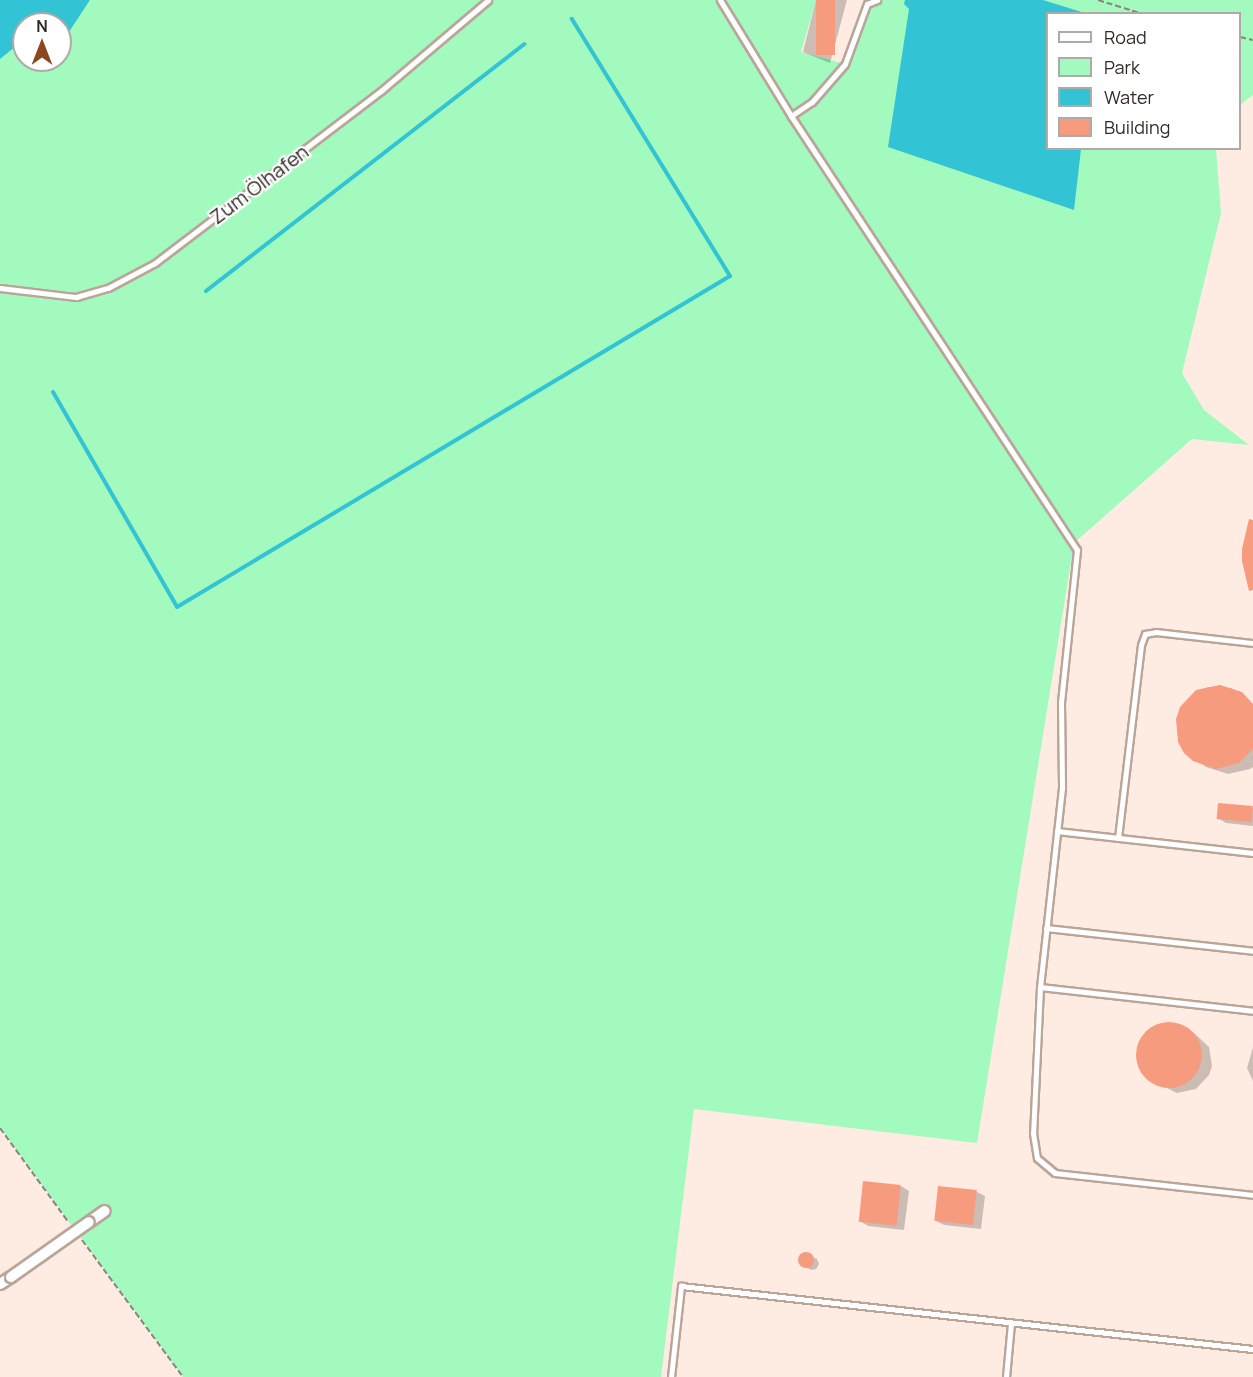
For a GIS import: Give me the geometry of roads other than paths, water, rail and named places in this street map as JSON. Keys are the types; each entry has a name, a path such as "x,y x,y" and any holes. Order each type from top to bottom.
{"street":[{"path":"0,1284 105,1211"}],"lane":[{"name":"Zum Ölhafen","path":"0,288 76,297 108,288 155,263 382,90 488,0"},
{"path":"720,0 791,116 1077,550 1061,703 1062,788 1040,987 1033,1133 1037,1158 1055,1173 1253,1195"},
{"path":"791,116 812,102 845,64 867,4 877,0"},
{"path":"1118,838 1141,645 1145,634 1156,632 1253,643"},
{"path":"1057,831 1253,854"},
{"path":"1046,928 1253,951"},
{"path":"1040,987 1253,1011"},
{"path":"671,1377 681,1286 1253,1349"},
{"path":"1006,1377 1011,1323"}],"water":[{"path":"0,0 90,0 72,27 72,12 12,12 12,50 0,59"},
{"path":"905,0 1043,0 1082,12 1046,12 1046,150 1081,150 1074,210 888,147 909,9 904,4"}],"waterway":[{"path":"53,392 177,607 730,276 572,19"},
{"path":"206,291 525,44"}]}
